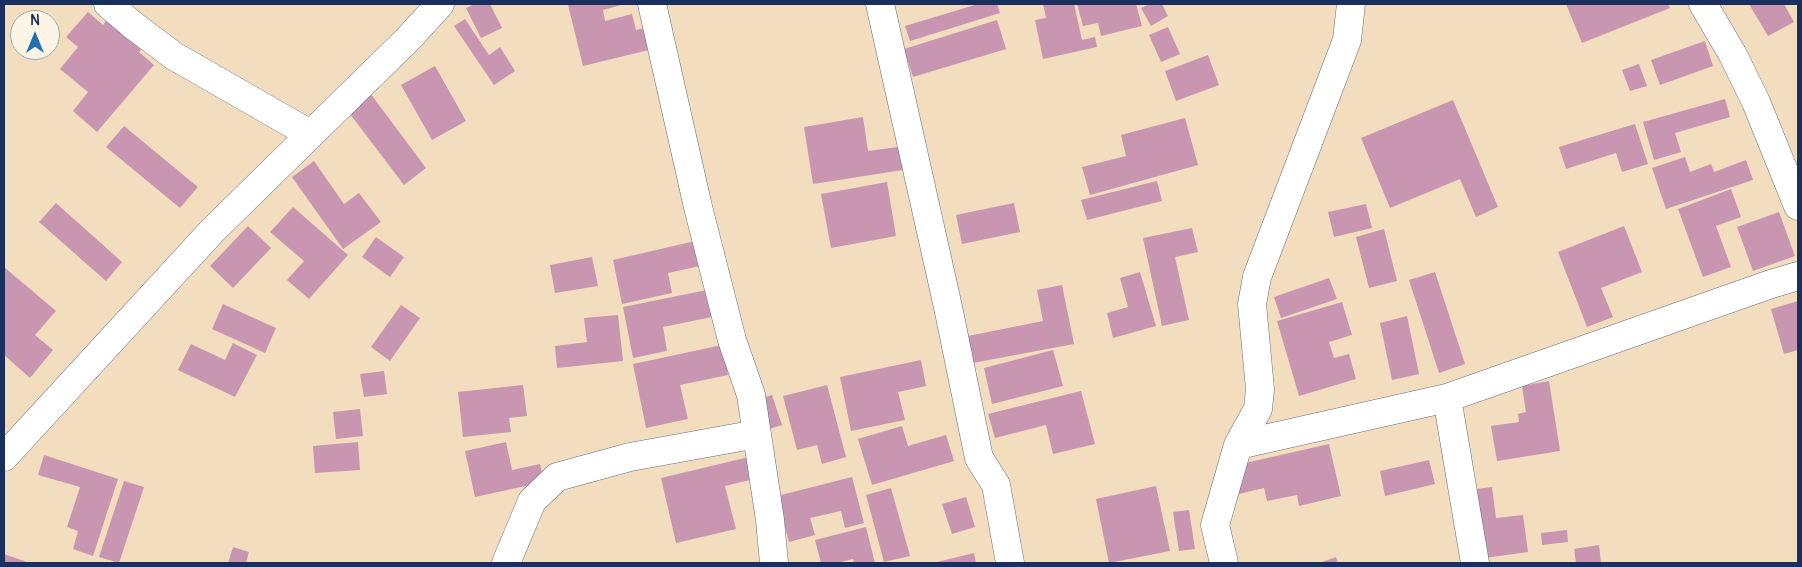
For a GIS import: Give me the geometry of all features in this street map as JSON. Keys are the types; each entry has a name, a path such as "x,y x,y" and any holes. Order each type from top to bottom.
{"street":[{"path":"108,4 174,56 310,134"},
{"path":"4,457 213,230 408,38 440,4"},
{"path":"652,4 698,207 732,340 751,395 770,520 774,563"},
{"path":"880,4 948,307 979,458 996,485 1010,563"},
{"path":"1224,563 1215,525 1238,445 1258,409 1260,389 1252,304 1256,277 1347,40 1352,4"},
{"path":"1703,4 1733,55 1756,102 1798,206"},
{"path":"1238,445 1447,398 1798,276"},
{"path":"1447,398 1475,563"},
{"path":"506,563 532,501 557,477 630,458 757,434"}],"building":[{"path":"475,4 490,4 502,28 481,38 466,8"},
{"path":"625,4 603,10 605,21 632,14 636,30 648,27 653,49 583,66 568,5"},
{"path":"978,4 997,4 1000,13 910,41 905,26"},
{"path":"1043,4 1074,4 1082,40 1095,37 1097,47 1043,59 1035,20 1046,18"},
{"path":"1077,4 1136,4 1142,26 1101,36 1098,23 1083,26"},
{"path":"1150,4 1162,4 1168,16 1151,26 1141,8"},
{"path":"1566,4 1668,4 1670,8 1582,43"},
{"path":"1749,4 1784,4 1794,22 1768,36"},
{"path":"88,12 103,25 110,15 145,44 139,52 154,65 97,132 73,111 88,92 60,69 78,47 66,37"},
{"path":"465,19 489,55 500,47 515,71 494,85 454,26"},
{"path":"997,20 1006,49 913,77 904,49"},
{"path":"1168,27 1180,54 1161,62 1149,35"},
{"path":"1705,41 1713,66 1660,85 1651,60"},
{"path":"1208,55 1219,85 1176,101 1165,71"},
{"path":"1639,64 1647,86 1630,91 1622,70"},
{"path":"435,66 466,121 432,140 401,85"},
{"path":"370,93 426,168 404,185 347,110"},
{"path":"1725,99 1730,117 1675,133 1681,152 1654,160 1643,122"},
{"path":"1453,100 1498,207 1476,217 1460,179 1390,208 1361,138"},
{"path":"863,117 868,151 898,147 903,170 813,184 804,127"},
{"path":"1185,118 1198,165 1090,195 1082,167 1126,156 1121,135"},
{"path":"1635,124 1648,164 1622,172 1616,153 1566,169 1559,147"},
{"path":"124,126 198,187 180,208 106,147"},
{"path":"1685,157 1690,172 1711,164 1714,172 1746,160 1753,180 1666,209 1652,168"},
{"path":"314,161 344,204 359,193 381,222 343,249 292,177"},
{"path":"1157,181 1162,201 1087,220 1081,200"},
{"path":"887,182 896,236 831,248 821,194"},
{"path":"1731,189 1741,217 1716,226 1731,267 1703,277 1678,209"},
{"path":"56,203 122,262 106,281 39,222"},
{"path":"1014,203 1020,232 962,244 956,215"},
{"path":"1366,204 1372,228 1334,237 1328,212"},
{"path":"293,207 348,255 309,299 287,280 304,261 270,232"},
{"path":"1779,212 1795,256 1753,271 1737,227"},
{"path":"248,226 271,248 233,288 210,266"},
{"path":"1624,226 1642,272 1601,288 1613,317 1587,327 1558,252"},
{"path":"1192,228 1198,252 1175,257 1189,320 1162,326 1143,238"},
{"path":"1384,229 1397,281 1369,288 1356,237"},
{"path":"376,237 404,257 390,277 362,257"},
{"path":"695,241 700,266 668,273 672,293 622,304 613,260"},
{"path":"592,257 598,286 555,293 550,265"},
{"path":"4,267 56,311 35,335 53,350 30,378 4,355"},
{"path":"1140,272 1156,326 1113,338 1107,313 1128,307 1120,278"},
{"path":"1435,272 1465,364 1439,373 1409,280"},
{"path":"1329,278 1337,299 1281,318 1274,297"},
{"path":"1062,285 1074,344 973,363 968,336 1043,321 1037,290"},
{"path":"707,290 712,317 663,327 667,351 633,358 623,307"},
{"path":"1798,301 1798,350 1784,354 1771,309"},
{"path":"1342,302 1352,335 1329,342 1334,358 1349,354 1356,379 1299,396 1277,321"},
{"path":"223,304 276,328 265,353 212,329"},
{"path":"401,305 420,318 390,361 371,347"},
{"path":"618,315 623,361 557,368 555,346 587,342 584,318"},
{"path":"1407,316 1419,374 1392,380 1380,323"},
{"path":"233,343 257,355 235,397 178,370 191,344 225,360"},
{"path":"722,345 728,375 680,385 688,419 646,428 633,364"},
{"path":"1053,350 1063,386 992,404 984,368"},
{"path":"921,360 926,386 898,392 905,420 851,431 840,377"},
{"path":"384,371 387,394 364,397 360,374"},
{"path":"1549,381 1560,451 1497,461 1491,426 1519,422 1518,414 1526,412 1522,386"},
{"path":"523,385 527,416 509,418 511,432 463,437 458,392"},
{"path":"827,385 846,457 822,464 817,445 797,450 783,396"},
{"path":"1081,391 1095,444 1053,454 1046,425 995,438 988,414"},
{"path":"772,395 782,425 762,431 753,401"},
{"path":"360,409 363,436 336,439 333,412"},
{"path":"902,426 908,446 946,435 954,461 872,485 858,439"},
{"path":"358,442 360,470 315,473 313,446"},
{"path":"506,442 512,470 540,464 544,482 475,497 465,451"},
{"path":"1329,444 1341,496 1299,506 1297,495 1267,501 1264,488 1239,494 1232,466"},
{"path":"44,455 118,479 93,556 73,549 78,531 67,527 80,487 38,475"},
{"path":"749,457 754,479 725,486 736,529 676,543 661,478"},
{"path":"1429,460 1435,484 1385,496 1380,471"},
{"path":"852,477 864,523 845,528 841,511 810,518 815,535 789,542 777,496"},
{"path":"124,481 144,487 119,563 99,557"},
{"path":"1156,486 1170,551 1109,563 1096,499"},
{"path":"1492,487 1496,518 1523,515 1528,552 1478,559 1468,490"},
{"path":"891,488 910,556 884,562 866,495"},
{"path":"966,497 975,527 952,534 942,504"},
{"path":"1189,510 1195,549 1179,551 1173,512"},
{"path":"866,527 875,563 854,563 853,559 837,563 821,563 815,540"},
{"path":"1567,530 1568,542 1542,545 1541,533"},
{"path":"1599,545 1601,563 1576,563 1574,549"},
{"path":"233,547 249,552 246,563 228,563"},
{"path":"974,553 976,563 933,563"},
{"path":"4,554 30,563 4,563"},
{"path":"1336,557 1338,563 1319,563"}]}
